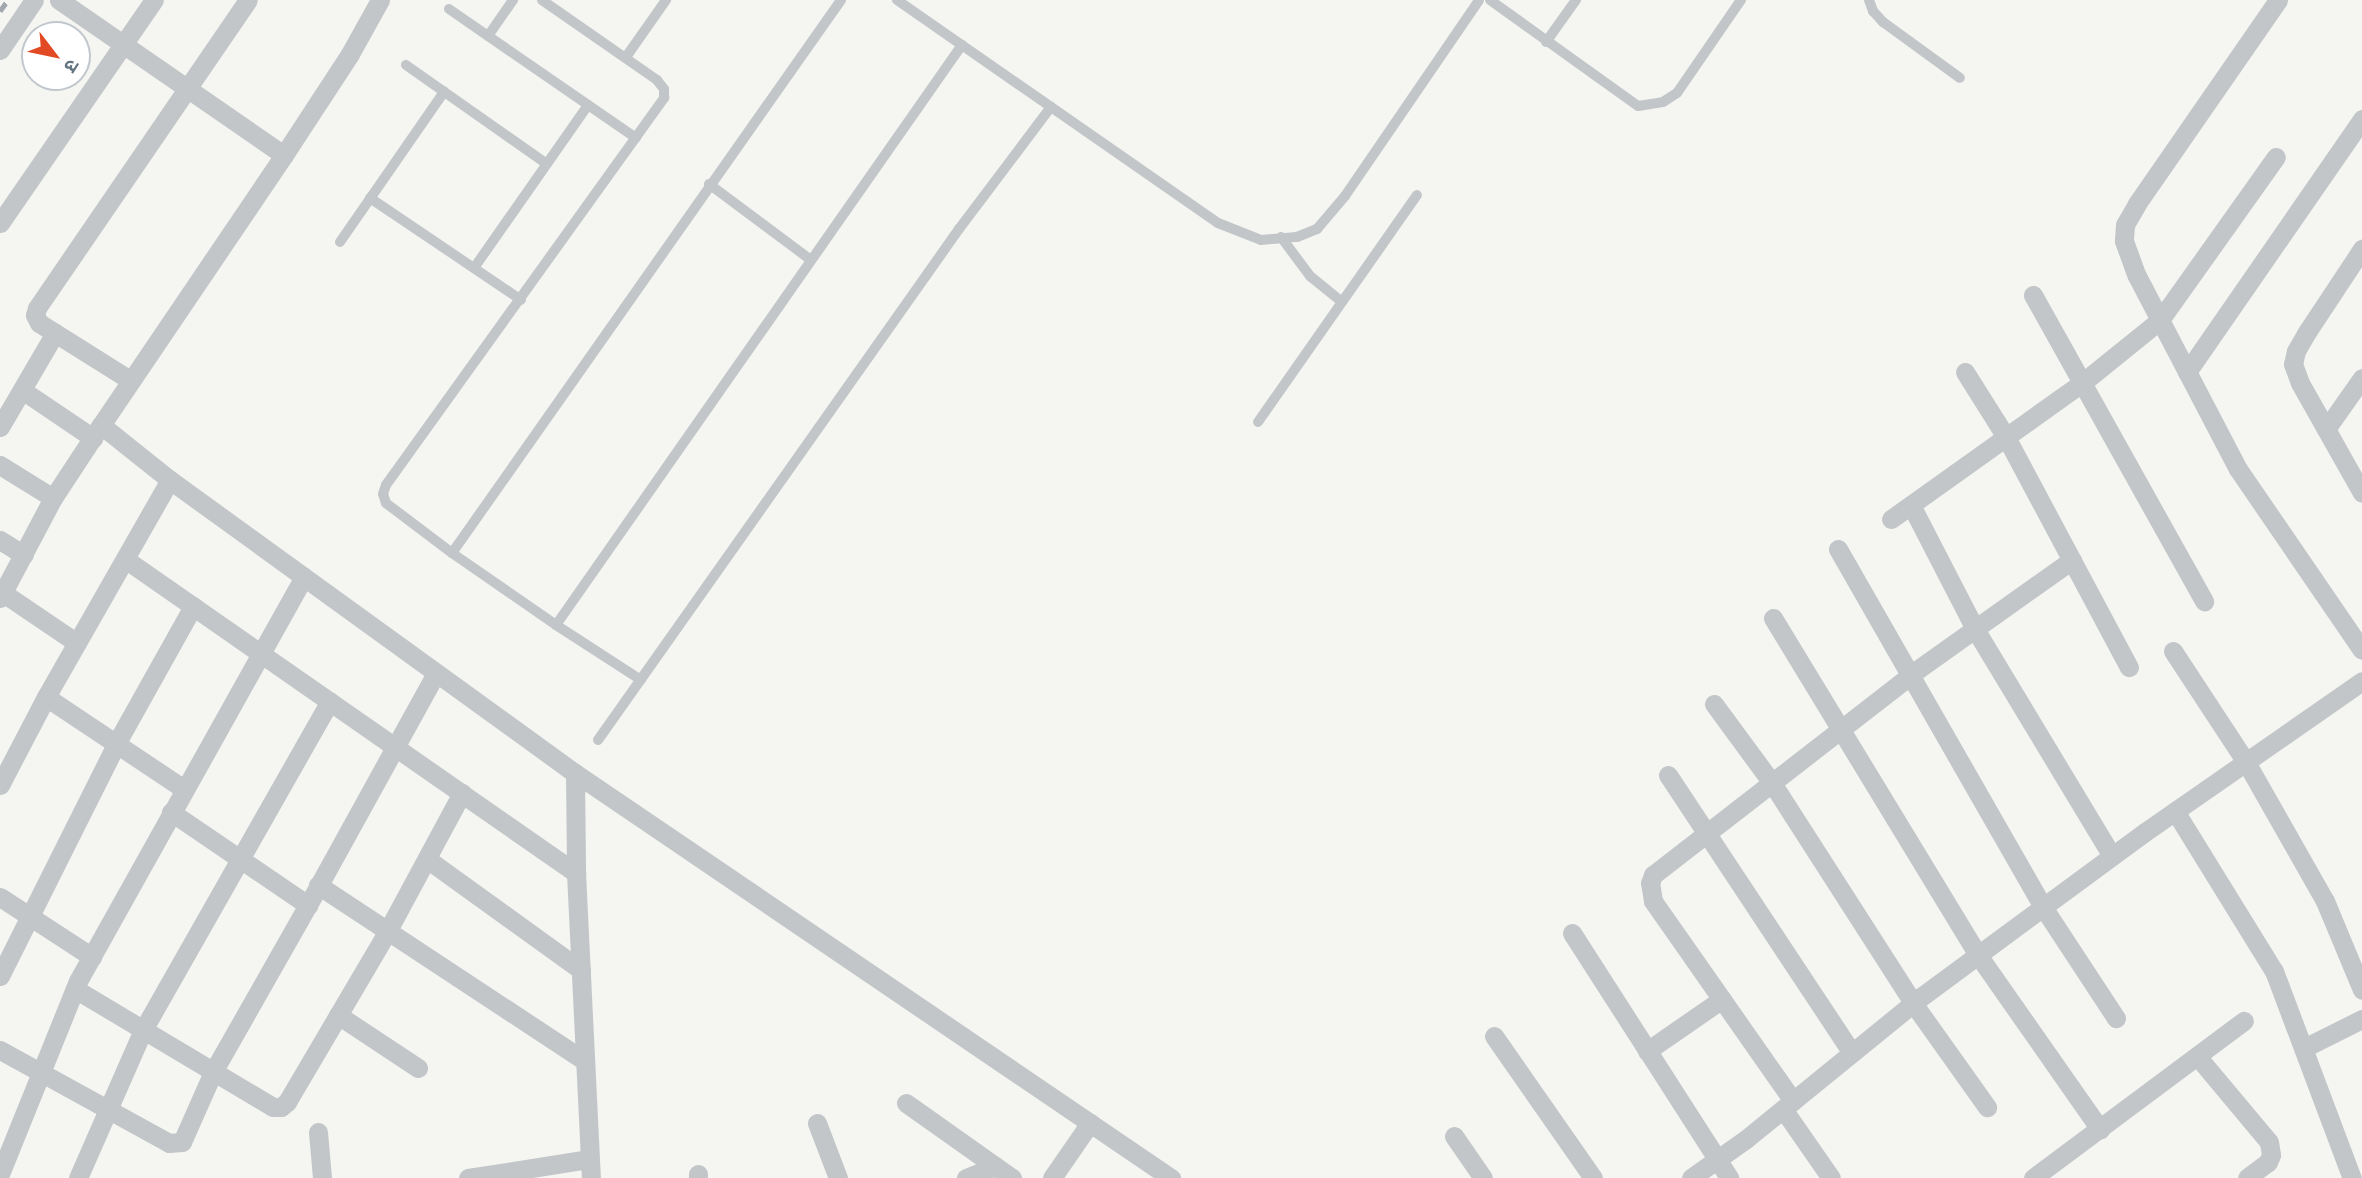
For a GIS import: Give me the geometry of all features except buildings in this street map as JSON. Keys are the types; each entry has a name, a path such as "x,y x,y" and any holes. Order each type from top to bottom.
{"street":[{"path":"0,50 34,0"},
{"path":"59,0 122,46 284,155"},
{"path":"0,223 153,0"},
{"path":"130,380 39,323 35,315 37,308 248,0"},
{"path":"77,643 1,596 53,498 284,155 350,54 380,0"},
{"path":"2278,0 2125,225 2124,241 2137,276 2238,469 2362,650"},
{"path":"2187,372 2362,119"},
{"path":"1891,519 2082,383 2160,320 2276,157"},
{"path":"2362,250 2307,332 2293,364 2300,383 2362,493"},
{"path":"2033,295 2203,601"},
{"path":"0,427 55,333"},
{"path":"1965,372 2006,437 2129,667"},
{"path":"2326,429 2362,378"},
{"path":"22,390 97,432 170,480 576,774 1171,1178"},
{"path":"0,465 53,498"},
{"path":"0,785 46,697 170,480"},
{"path":"1911,505 1975,629 2112,856"},
{"path":"0,541 24,555"},
{"path":"1838,549 1912,674 2043,907 2116,1017"},
{"path":"125,559 576,873"},
{"path":"1831,1178 1722,999 1653,901 1650,891 1653,875 1912,674 2072,560"},
{"path":"0,1174 75,989 304,577"},
{"path":"0,976 29,913 116,744 193,606"},
{"path":"1773,618 1978,955 2100,1129"},
{"path":"2173,651 2246,762 2325,901 2362,990"},
{"path":"0,1050 170,1143 182,1142 213,1072 436,673"},
{"path":"1691,1178 1788,1105 1913,1003 2112,856 2362,681"},
{"path":"46,697 184,789"},
{"path":"78,1178 143,1030 330,701"},
{"path":"1714,704 1772,783 1913,1003 1987,1107"},
{"path":"468,1178 590,1169 576,873 576,774"},
{"path":"1668,775 1852,1053"},
{"path":"75,989 273,1107 281,1107 287,1102 387,932 462,793"},
{"path":"2175,811 2274,971 2352,1178"},
{"path":"172,812 308,905"},
{"path":"427,859 581,970"},
{"path":"318,885 585,1061"},
{"path":"0,897 29,913 92,957"},
{"path":"1572,933 1729,1178"},
{"path":"1647,1052 1722,999"},
{"path":"338,1015 418,1068"},
{"path":"2304,1048 2362,1019"},
{"path":"2033,1178 2244,1021"},
{"path":"1494,1036 1593,1178"},
{"path":"2197,1056 2269,1142 2271,1155 2268,1162 2247,1178"},
{"path":"906,1103 1012,1178"},
{"path":"817,1123 838,1178"},
{"path":"1052,1178 1090,1123"},
{"path":"318,1132 322,1178"},
{"path":"1454,1136 1483,1178"},
{"path":"966,1178 995,1166"}],"lane":[{"path":"488,36 513,0"},
{"path":"542,0 625,57 664,89 664,98 386,485 383,494 386,503 452,553 640,680"},
{"path":"625,57 666,0"},
{"path":"452,553 709,184 841,0"},
{"path":"897,0 1218,223 1261,240 1297,237 1317,229 1345,196 1479,0"},
{"path":"1490,0 1624,99 1638,106 1663,102 1677,93 1741,0"},
{"path":"1546,42 1576,0"},
{"path":"1869,0 1872,11 1883,22 1960,78"},
{"path":"449,9 636,138"},
{"path":"556,625 962,45"},
{"path":"406,65 547,164"},
{"path":"340,242 444,92"},
{"path":"474,268 588,105"},
{"path":"598,740 951,241 1051,107"},
{"path":"709,184 811,260"},
{"path":"1258,422 1417,195"},
{"path":"370,198 521,300"},
{"path":"1281,237 1310,276 1342,302"}],"railway":[{"path":"0,11 8,0"}]}
